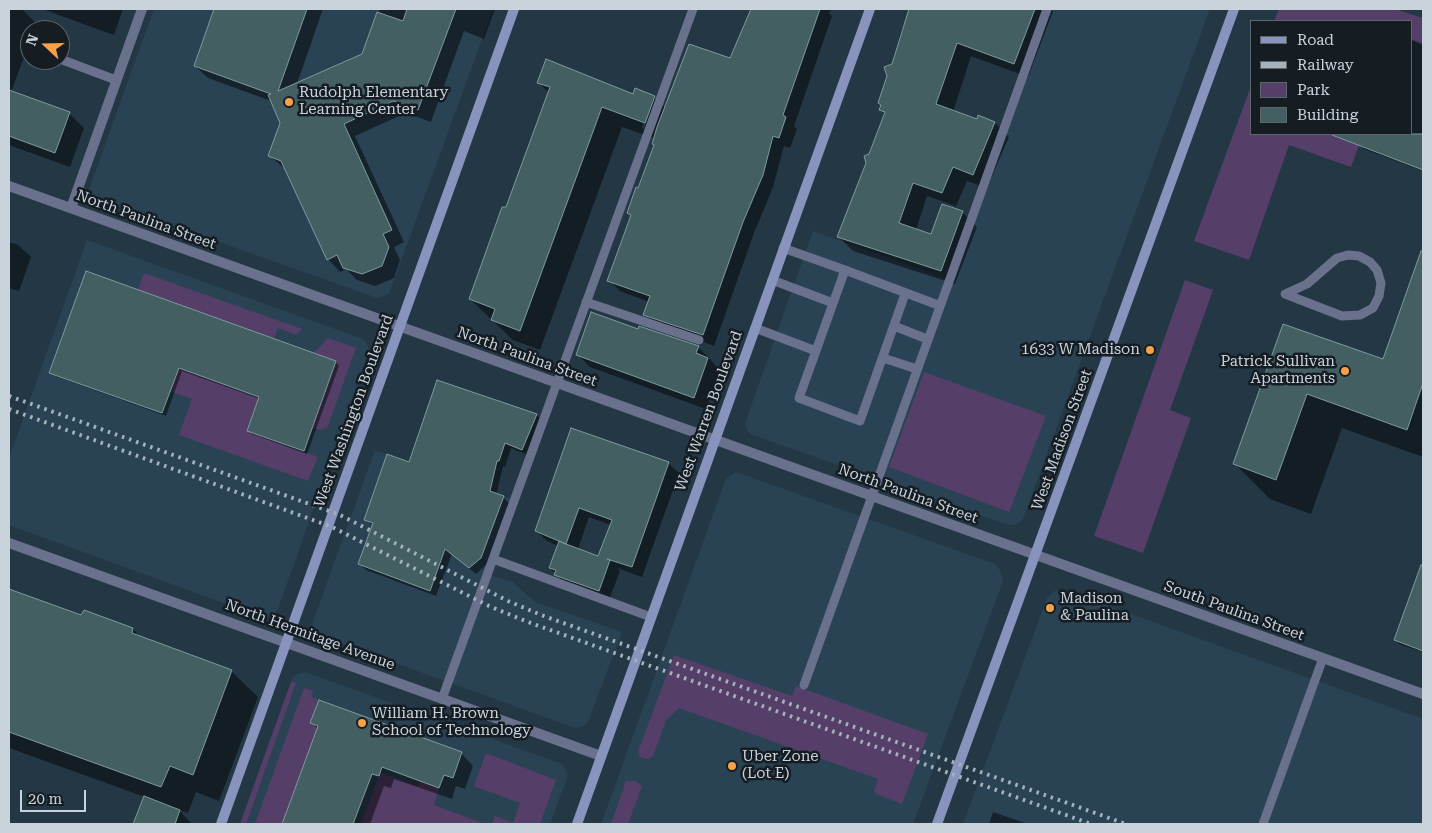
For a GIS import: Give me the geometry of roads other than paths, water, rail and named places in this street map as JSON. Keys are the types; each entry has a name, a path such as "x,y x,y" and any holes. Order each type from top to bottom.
{"street":[{"path":"71,208 142,9"},
{"name":"West Washington Boulevard","path":"221,824 514,9"},
{"name":"West Warren Boulevard","path":"577,824 870,9"},
{"name":"West Madison Street","path":"938,824 1234,9"},
{"name":"North Paulina Street","path":"9,186 1035,555"},
{"name":"North Hermitage Avenue","path":"9,543 601,756"},
{"name":"South Paulina Street","path":"1035,555 1423,694"}],"lane":[{"path":"442,699 693,9"},
{"path":"804,685 938,305 1047,9"},
{"path":"70,63 116,80"},
{"path":"783,248 938,305"},
{"path":"1348,255 1360,256 1370,262 1377,270 1380,283 1379,296 1373,308 1360,315 1342,316 1285,294 1307,284 1337,258 1348,255"},
{"path":"844,270 799,398 860,421 906,294"},
{"path":"772,280 833,303"},
{"path":"586,302 699,340"},
{"path":"894,326 927,339"},
{"path":"754,328 816,351"},
{"path":"883,358 917,369"},
{"path":"493,559 651,617"},
{"path":"1263,824 1324,658"}],"railway":[{"path":"9,396 340,515 508,601 541,615 1126,824"},
{"path":"9,409 332,527 489,606 528,622 1091,824"}],"place":[{"name":"Rudolph Elementary Learning Center","path":"289,102"},
{"name":"1633 W Madison","path":"1150,350"},
{"name":"Patrick Sullivan Apartments","path":"1345,371"},
{"name":"Madison & Paulina","path":"1050,608"},
{"name":"William H. Brown School of Technology","path":"362,723"},
{"name":"Uber Zone (Lot E)","path":"732,766"}]}
